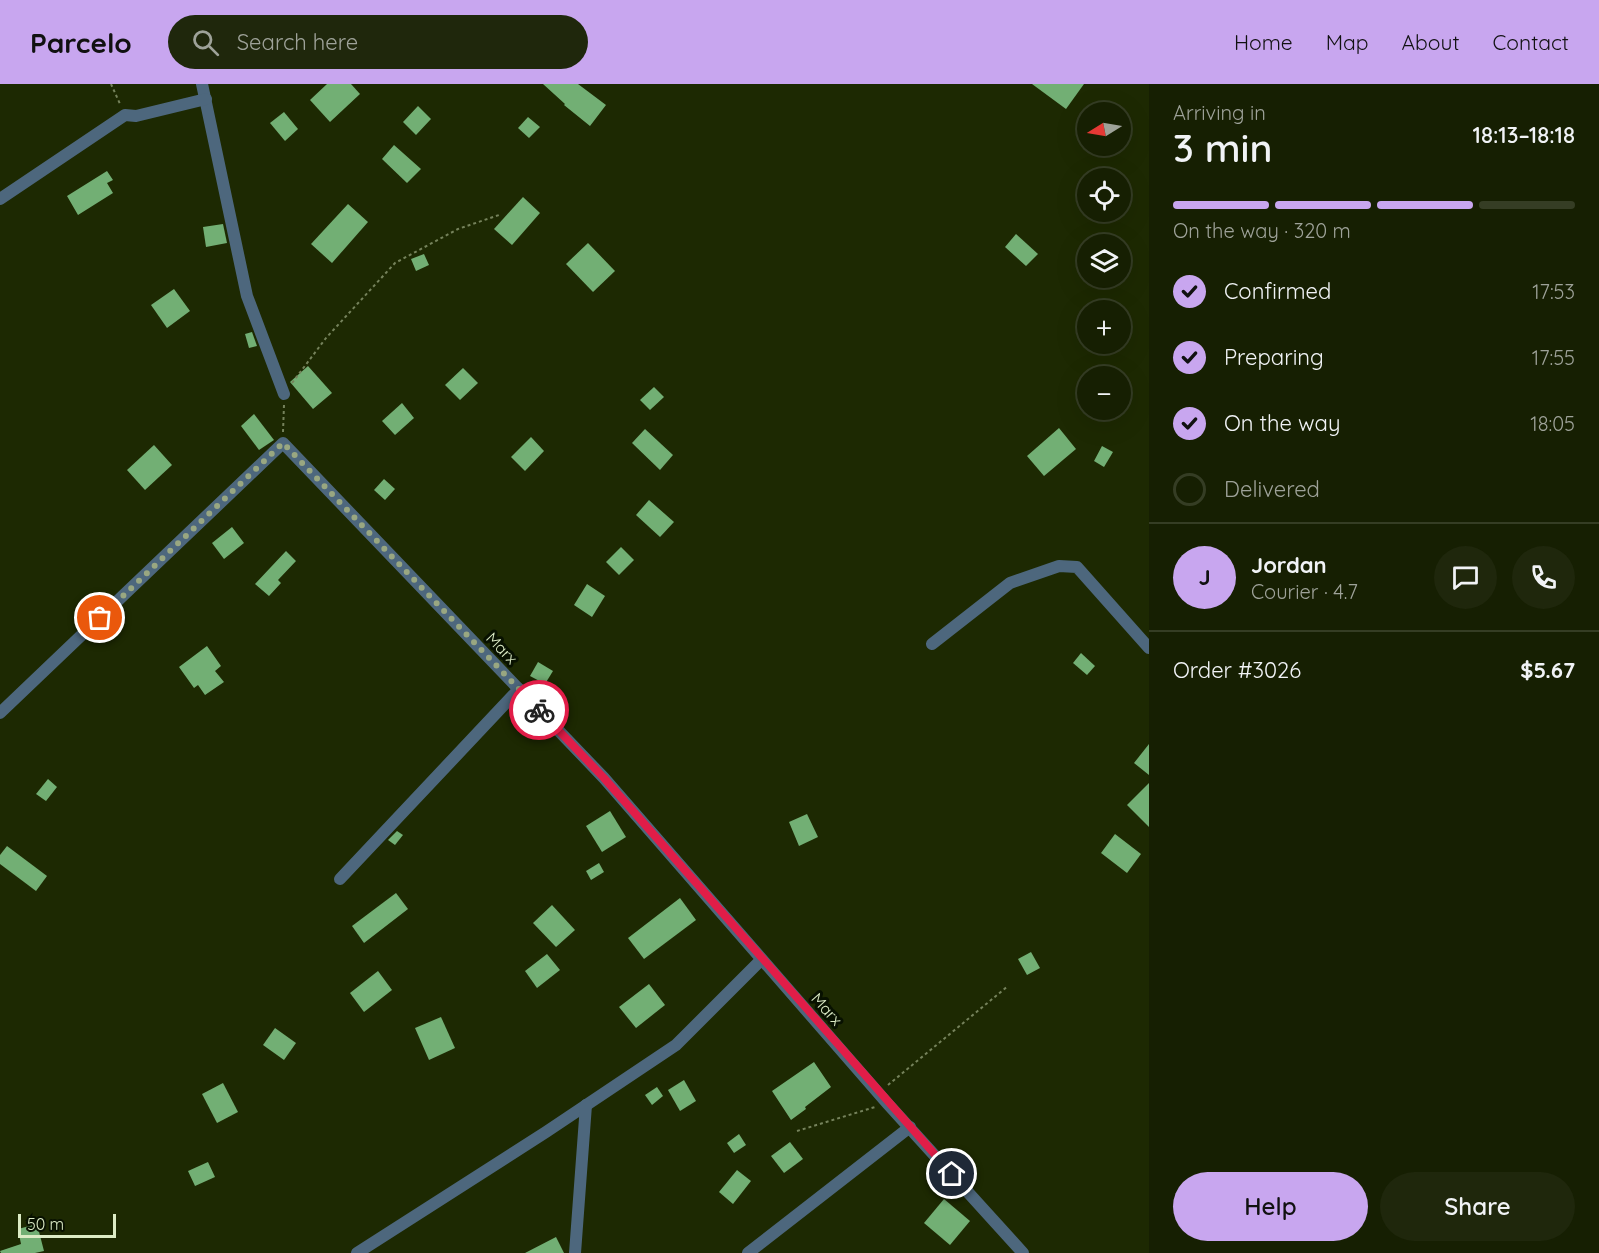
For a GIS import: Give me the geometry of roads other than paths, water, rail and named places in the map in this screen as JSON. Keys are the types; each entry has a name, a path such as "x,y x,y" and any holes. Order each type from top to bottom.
{"street":[{"path":"202,84 247,296 284,394"},
{"path":"0,199 125,115 136,116 206,99"},
{"name":"Marx","path":"0,713 283,443 604,778 887,1103 1023,1253"},
{"path":"932,644 1010,583 1059,566 1077,567 1149,648"},
{"path":"340,879 519,689"},
{"path":"357,1253 676,1045 761,960"},
{"path":"575,1253 586,1105"},
{"path":"748,1253 910,1127"}]}
